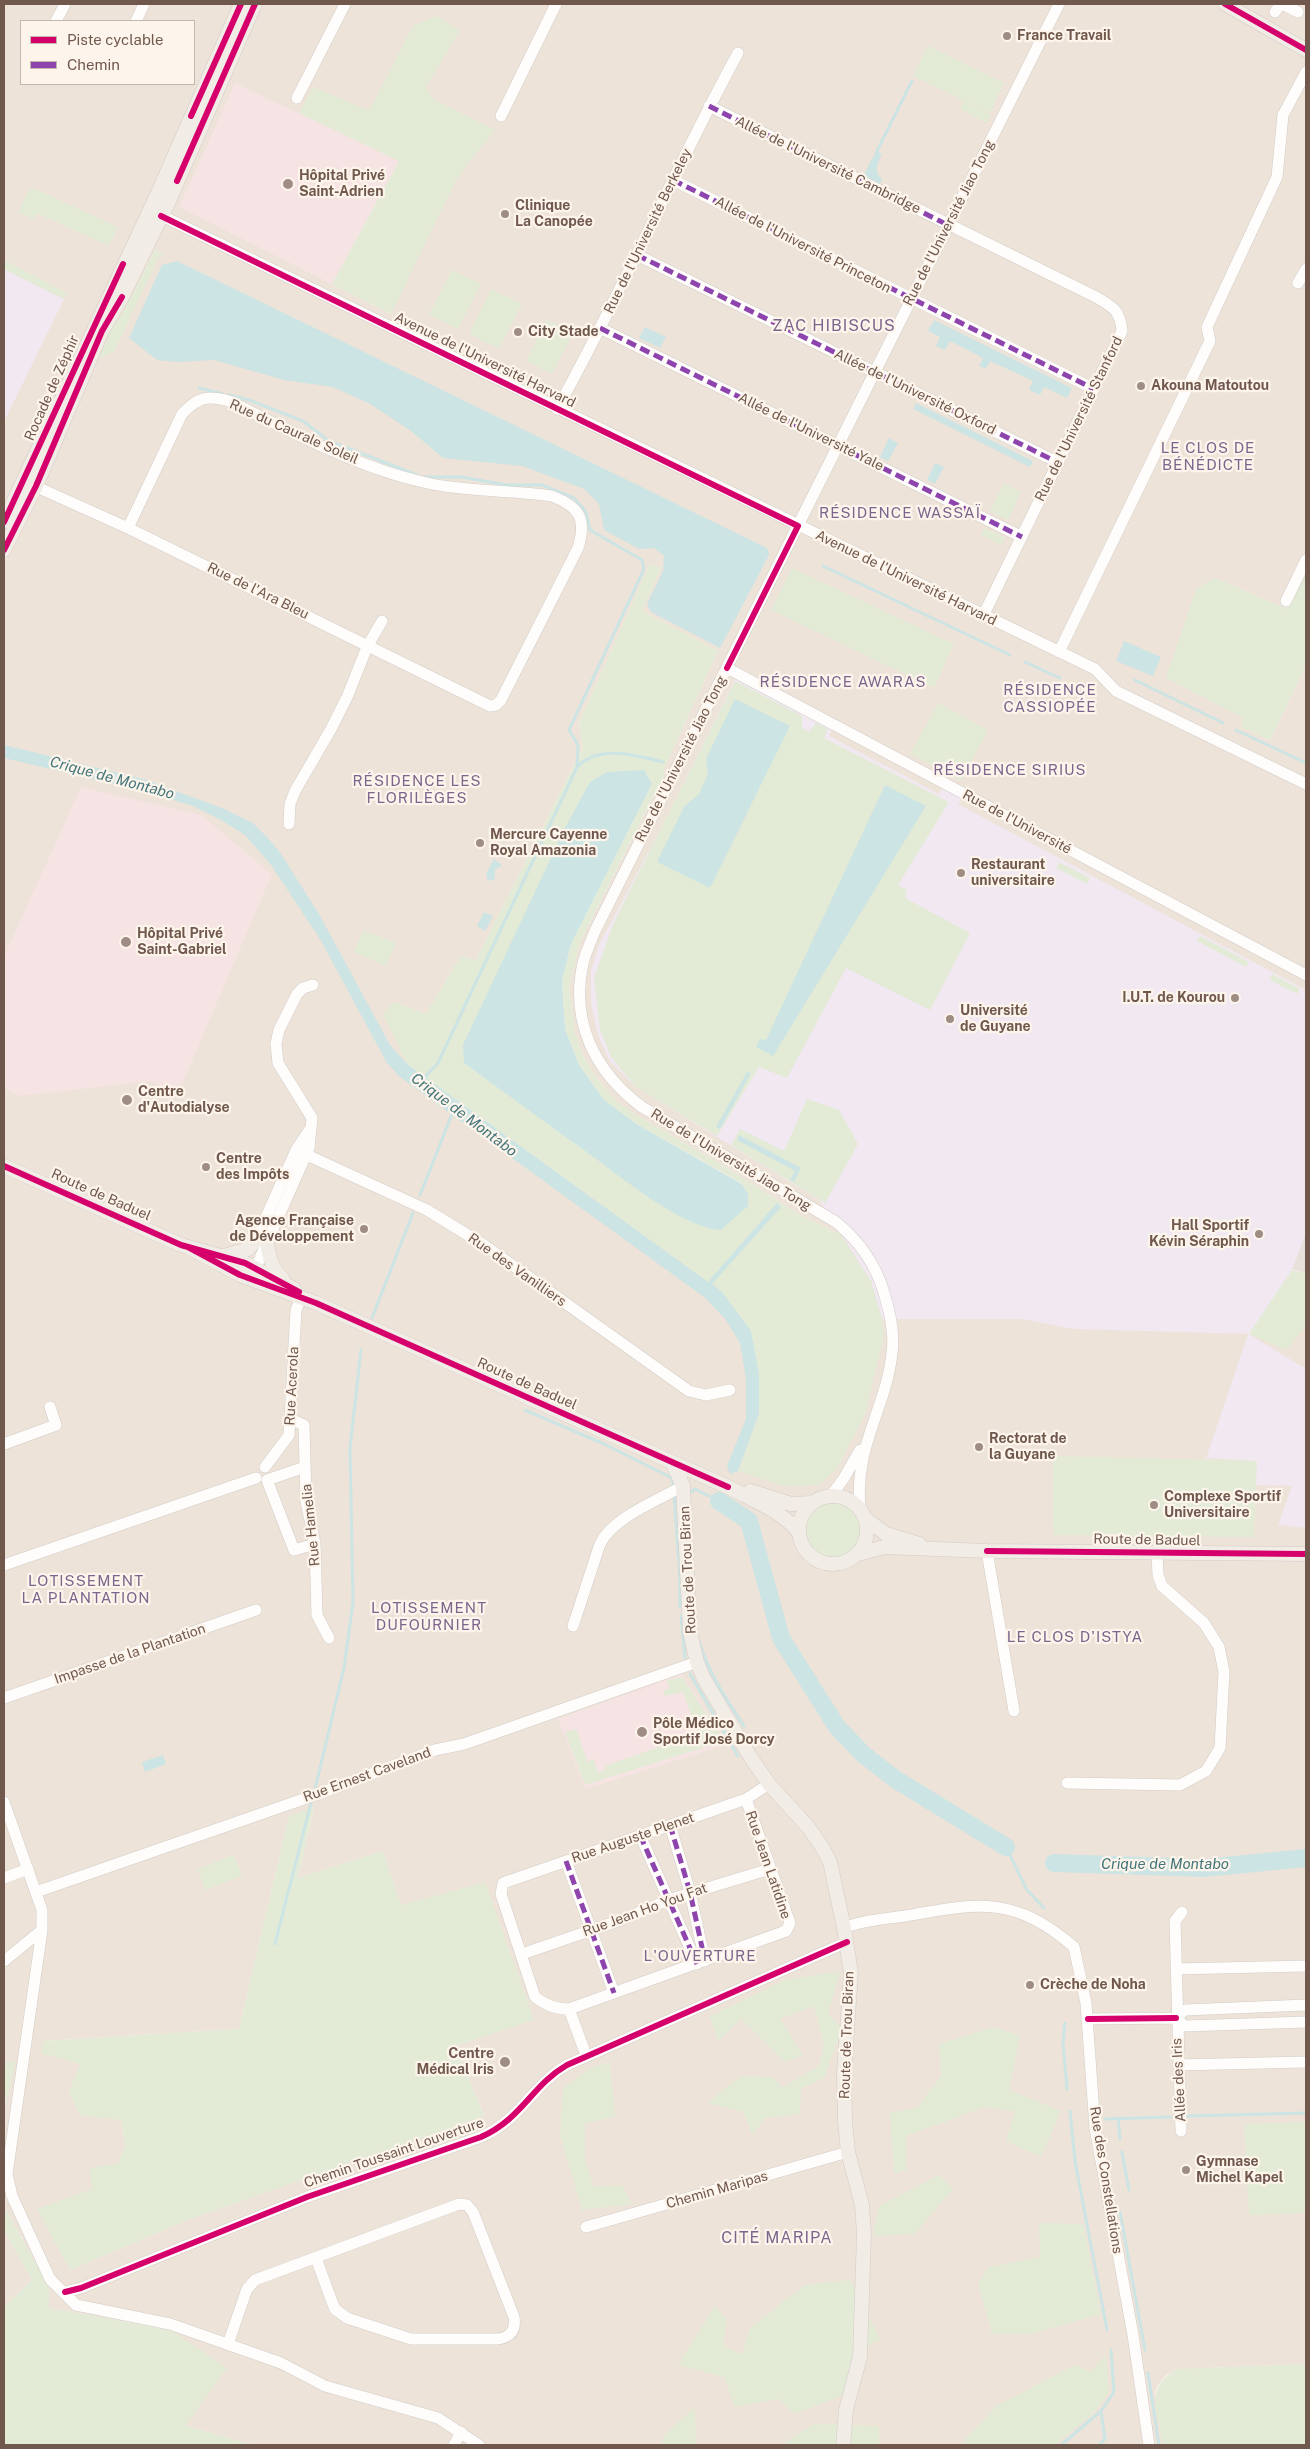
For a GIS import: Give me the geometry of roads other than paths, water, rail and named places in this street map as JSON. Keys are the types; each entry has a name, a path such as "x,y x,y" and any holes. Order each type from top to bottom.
{"main road":[{"name":"Rocade de Zéphir","path":"4,550 30,483 102,331 122,297 242,4"},
{"name":"Rocade de Zéphir","path":"155,213 256,4"},
{"path":"1225,4 1305,46"},
{"name":"Rocade de Zéphir","path":"4,522 30,483"},
{"name":"Route de Baduel","path":"4,1166 248,1272 301,1298 728,1487 775,1512 799,1533"},
{"path":"224,1256 248,1249 262,1240 276,1272 289,1285"},
{"name":"Route de Baduel","path":"188,1247 224,1256 248,1272 289,1285 316,1304"},
{"name":"Route de Trou Biran","path":"672,1462 683,1486 688,1617 697,1662 703,1676 750,1758 769,1784 809,1828 822,1847 830,1862 847,1942 851,1973 844,2074 848,2152 862,2206 864,2234 860,2357 846,2410 843,2445"},
{"name":"Route de Trou Biran","path":"683,1486 710,1479"},
{"name":"Route de Baduel","path":"728,1487 750,1491 791,1504 812,1503"},
{"path":"831,1496 847,1498 863,1513 868,1526 866,1541 858,1554 850,1560 834,1565 820,1562 806,1550 799,1533 802,1516 812,1503 831,1496"},
{"name":"Route de Baduel","path":"863,1513 886,1534 918,1544 949,1550"},
{"name":"Route de Baduel","path":"858,1554 884,1547 987,1551 1306,1554"}],"street":[{"path":"57,20 65,4"},
{"path":"136,20 144,4"},
{"path":"297,98 345,4"},
{"path":"501,116 556,4"},
{"name":"Rue de l'Université Jiao Tong","path":"867,1438 886,1381 892,1354 890,1312 881,1283 867,1254 850,1234 836,1222 642,1106 622,1092 603,1070 588,1042 581,1013 579,990 583,962 595,931 1059,4"},
{"path":"1275,12 1279,6 1284,5 1298,12"},
{"name":"Rue de l'Université Berkeley","path":"557,409 600,328 709,106 738,53"},
{"path":"1059,652 1210,341 1207,327 1278,177 1284,115 1306,72"},
{"name":"Allée de l'Université Cambridge","path":"709,106 948,225"},
{"name":"Allée de l'Université Princeton","path":"673,180 1094,389"},
{"name":"Avenue de l'Université Harvard","path":"155,213 1095,669 1116,691 1306,784"},
{"name":"Rue de l'Université Stanford","path":"948,225 1114,307 1121,318 1122,331 983,616"},
{"name":"Allée de l'Université Oxford","path":"636,255 1059,463"},
{"path":"1298,284 1306,269"},
{"name":"Allée de l'Université Yale","path":"600,328 1022,537"},
{"name":"Rue du Caurale Soleil","path":"128,528 182,414 192,404 201,399 214,397 229,401 350,459 425,483 486,491 552,496 568,502 577,509 581,520 583,534 578,548 501,700 496,705 490,706"},
{"name":"Rue de l'Ara Bleu","path":"30,483 128,528 490,706"},
{"path":"1286,600 1306,560"},
{"path":"288,824 289,809 295,791 335,721 367,647 382,622"},
{"name":"Rue de l'Université","path":"727,668 1306,976"},
{"path":"248,1272 311,1127 309,1112 278,1064 276,1044 279,1030 297,994 304,988 313,985"},
{"name":"Rue des Vanilliers","path":"301,1153 435,1215 484,1245 689,1391 706,1395 730,1390"},
{"name":"Rue Acerola","path":"265,1467 289,1435 296,1310 301,1298"},
{"path":"4,1444 56,1425 50,1407"},
{"name":"Rue Hamelia","path":"290,1419 304,1425 306,1501 315,1544 317,1615 329,1638"},
{"path":"831,1496 844,1478 867,1438"},
{"path":"863,1513 860,1472 867,1438"},
{"path":"305,1467 267,1480 294,1550 315,1544"},
{"path":"4,1564 256,1478"},
{"path":"573,1626 600,1544 607,1532 622,1520 683,1486"},
{"path":"987,1551 1014,1711"},
{"path":"1067,1782 1180,1785 1206,1771 1220,1748 1224,1672 1219,1647 1204,1623 1162,1586 1158,1575 1157,1552"},
{"name":"Impasse de la Plantation","path":"4,1698 256,1610"},
{"name":"Rue Ernest Caveland","path":"36,1892 318,1794 435,1750 464,1744 697,1662"},
{"name":"Rue Auguste Plenet","path":"522,1954 501,1894 503,1883 746,1799 769,1784"},
{"name":"Rue Jean Latidine","path":"701,1963 786,1931 790,1923 746,1799"},
{"path":"4,1802 42,1910 42,1930 7,2174 12,2196 50,2279 76,2305 170,2324 228,2344 281,2363 326,2386 438,2418 479,2445"},
{"path":"670,1826 690,1892 701,1963"},
{"path":"640,1835 668,1900 701,1963"},
{"path":"566,1861 614,1993"},
{"path":"4,1878 28,1869"},
{"name":"Rue Jean Ho You Fat","path":"522,1954 690,1892 770,1870"},
{"name":"Rue des Constellations","path":"844,1928 970,1905 1010,1909 1048,1928 1074,1947 1083,1980 1088,2019 1095,2128 1133,2335 1149,2445"},
{"name":"Allée des Iris","path":"1181,2131 1176,2018 1175,1921 1182,1912"},
{"path":"4,1960 42,1930"},
{"name":"Chemin Toussaint Louverture","path":"65,2292 80,2288 307,2197 485,2135 515,2116 554,2073 586,2055 803,1963 847,1942"},
{"path":"522,1954 535,1997 545,2004 558,2009 568,2009 701,1963"},
{"path":"1176,1969 1306,1966"},
{"path":"1088,2019 1176,2018 1185,2010 1306,2005"},
{"path":"568,2009 586,2055"},
{"path":"1176,2018 1185,2026 1306,2022"},
{"path":"1178,2065 1306,2062"},
{"name":"Chemin Maripas","path":"586,2228 848,2152"},
{"path":"228,2344 247,2289 254,2280 452,2206 467,2206 473,2212 514,2317 514,2327 508,2336 498,2339 427,2341 412,2339 347,2318 335,2309 316,2258"},
{"path":"454,2445 461,2432"}],"water":[{"path":"876,151 882,154 877,167 879,176 882,179 880,185 863,177"},
{"path":"177,261 767,548 769,555 720,648 651,612 647,604 663,571 664,556 654,548 639,549 604,530 599,504 584,489 522,466 443,458 411,431 370,404 333,387 284,380 214,360 178,362 157,360 129,338 162,265"},
{"path":"934,320 1072,388 1067,398 1044,387 1040,395 1029,390 1033,381 990,361 986,369 979,366 983,358 950,341 945,350 936,346 940,337 928,331"},
{"path":"645,327 666,337 660,348 639,338"},
{"path":"916,403 1033,461 1030,467 913,409"},
{"path":"889,438 898,443 888,461 880,457"},
{"path":"935,463 944,467 935,484 927,480"},
{"path":"1124,641 1161,657 1153,676 1116,661"},
{"path":"735,699 790,726 710,888 657,862 684,807 699,794 708,774 706,759"},
{"path":"4,745 147,780 224,809 253,823 281,854 319,914 390,1045 407,1064 708,1282 777,1203 781,1207 712,1284 722,1292 751,1331 759,1374 759,1413 738,1471 730,1474 727,1466 746,1419 746,1379 740,1343 726,1320 704,1297 400,1077 387,1063 320,939 271,865 245,835 193,806 143,791 4,758"},
{"path":"644,770 652,784 571,944 562,981 565,1029 579,1065 604,1100 638,1125 742,1184 748,1194 748,1206 721,1230 705,1227 670,1211 634,1187 464,1063 463,1045 565,828 590,782 607,772"},
{"path":"885,785 926,806 773,1056 756,1047 760,1039 766,1040"},
{"path":"494,859 502,865 495,870 495,879 488,881 486,874"},
{"path":"484,912 493,916 485,931 477,926"},
{"path":"747,1072 751,1073 720,1129 716,1127"},
{"path":"739,1135 801,1168 794,1182 790,1180 795,1171 737,1140"},
{"path":"163,1755 166,1764 145,1772 142,1762"}],"waterway":[{"path":"877,151 912,81"},
{"path":"199,388 223,394"},
{"path":"229,395 249,400 303,421 329,441 417,475"},
{"path":"423,477 461,477 507,485 542,485 574,498 586,512 590,530 642,560 644,569 569,730 578,745 577,767"},
{"path":"823,566 1010,655"},
{"path":"1025,662 1060,678"},
{"path":"1135,680 1223,723"},
{"path":"1236,730 1306,763"},
{"path":"423,1079 438,1063 577,767 586,760 606,753 629,754 663,762"},
{"path":"420,1195 452,1114"},
{"path":"372,1318 413,1213"},
{"path":"314,1793 344,1668 353,1602 350,1448 361,1350"},
{"path":"525,1410 604,1444 672,1478 673,1485"},
{"path":"687,1495 695,1489 719,1501"},
{"path":"674,1495 680,1578 680,1607"},
{"name":"Crique de Montabo","path":"719,1501 749,1521 781,1638 837,1727 863,1754 895,1779 1006,1847"},
{"path":"681,1616 685,1658"},
{"path":"699,1641 712,1674 744,1726"},
{"path":"690,1674 738,1756"},
{"path":"275,1944 312,1799"},
{"path":"1006,1847 1027,1890 1044,1908"},
{"name":"Crique de Montabo","path":"1054,1863 1204,1868 1306,1858"},
{"path":"1065,2023 1063,2042 1067,2089"},
{"path":"1070,2111 1075,2161 1107,2330"},
{"path":"1188,2116 1306,2113"},
{"path":"1105,2119 1171,2117"},
{"path":"1118,2118 1120,2139"},
{"path":"1122,2152 1129,2190"},
{"path":"1120,2212 1145,2350"},
{"path":"1061,2445 1101,2411 1114,2392 1111,2350"},
{"path":"1148,2373 1159,2445"},
{"path":"1099,2445 1105,2439 1101,2411"}],"place":[{"name":"France Travail","path":"1007,36"},
{"name":"Hôpital Privé Saint-Adrien","path":"288,184"},
{"name":"Clinique La Canopée","path":"505,214"},
{"name":"City Stade","path":"518,332"},
{"name":"Akouna Matoutou","path":"1141,386"},
{"name":"Mercure Cayenne Royal Amazonia","path":"480,843"},
{"name":"Restaurant universitaire","path":"961,873"},
{"name":"Hôpital Privé Saint-Gabriel","path":"126,942"},
{"name":"I.U.T. de Kourou","path":"1235,998"},
{"name":"Université de Guyane","path":"950,1019"},
{"name":"Centre d'Autodialyse","path":"127,1100"},
{"name":"Centre des Impôts","path":"206,1167"},
{"name":"Agence Française de Développement","path":"364,1229"},
{"name":"Hall Sportif Kévin Séraphin","path":"1259,1234"},
{"name":"Rectorat de la Guyane","path":"979,1447"},
{"name":"Complexe Sportif Universitaire","path":"1154,1505"},
{"name":"Pôle Médico Sportif José Dorcy","path":"642,1732"},
{"name":"Crèche de Noha","path":"1030,1985"},
{"name":"Centre Médical Iris","path":"505,2062"},
{"name":"Gymnase Michel Kapel","path":"1186,2170"}],"district":[{"name":"ZAC HIBISCUS","path":"834,326"},
{"name":"LE CLOS DE BÉNÉDICTE","path":"1208,456"},
{"name":"RÉSIDENCE WASSAÏ","path":"900,513"},
{"name":"RÉSIDENCE AWARAS","path":"843,682"},
{"name":"RÉSIDENCE CASSIOPÉE","path":"1050,698"},
{"name":"RÉSIDENCE SIRIUS","path":"1010,770"},
{"name":"RÉSIDENCE LES FLORILÈGES","path":"417,790"},
{"name":"LOTISSEMENT LA PLANTATION","path":"86,1590"},
{"name":"LOTISSEMENT DUFOURNIER","path":"429,1616"},
{"name":"LE CLOS D'ISTYA","path":"1075,1637"},
{"name":"L'OUVERTURE","path":"700,1956"},
{"name":"CITÉ MARIPA","path":"777,2238"}]}
